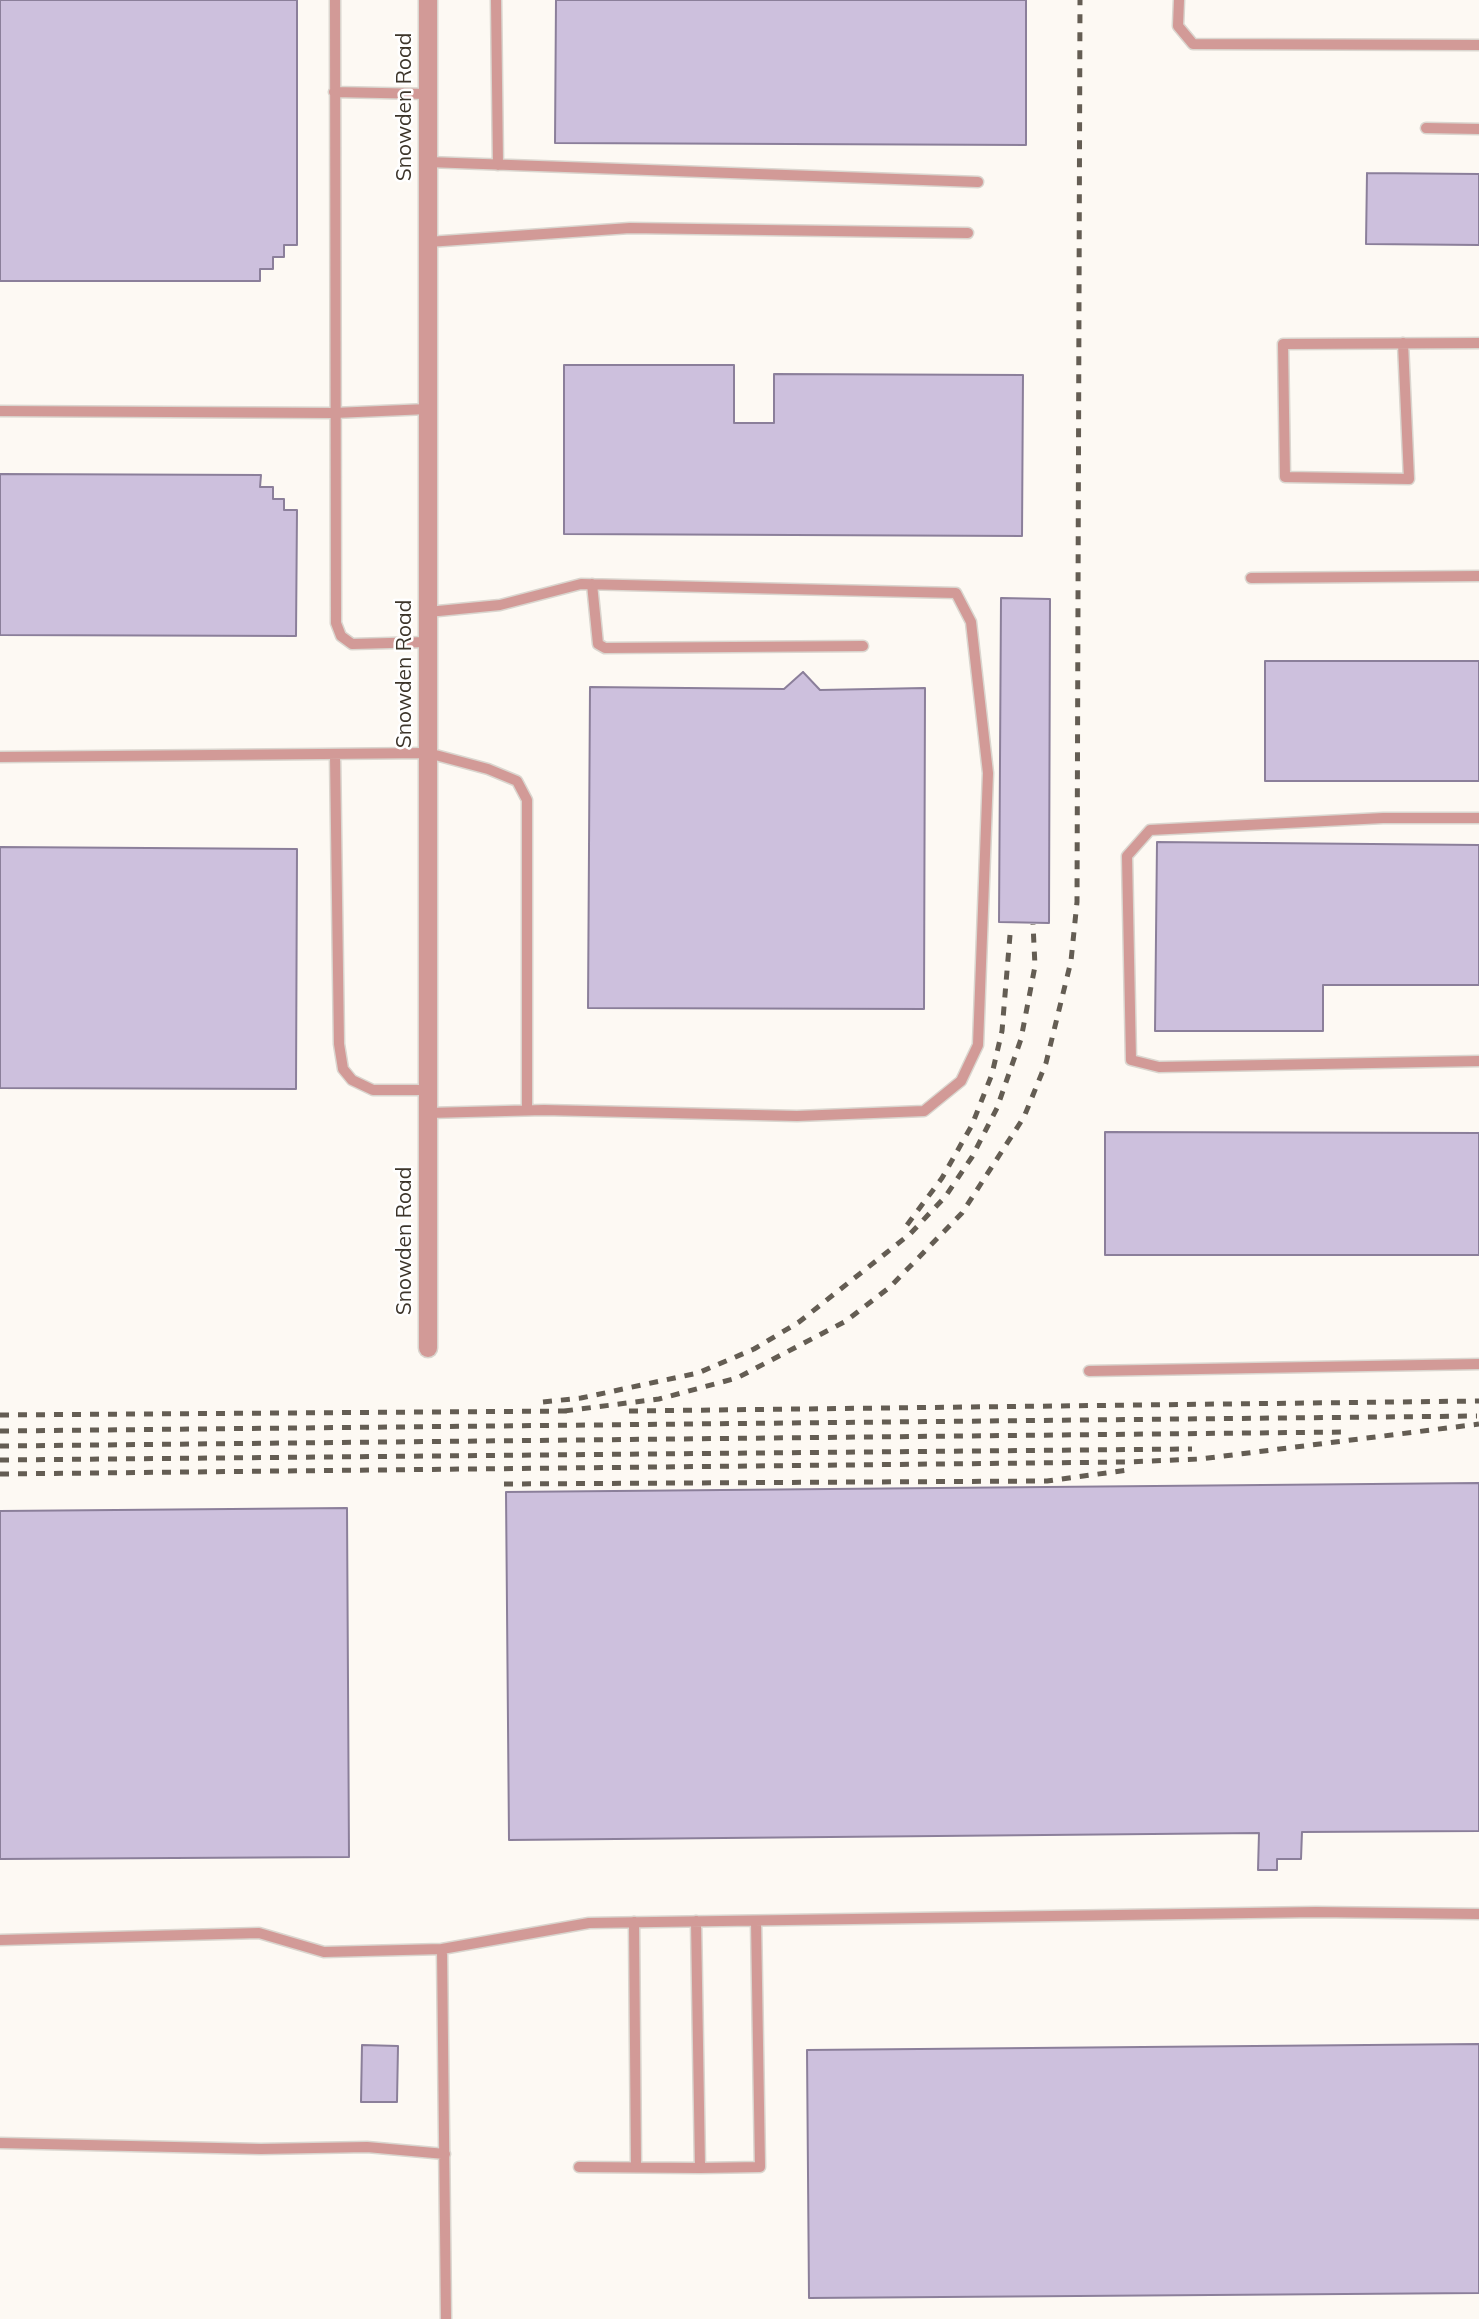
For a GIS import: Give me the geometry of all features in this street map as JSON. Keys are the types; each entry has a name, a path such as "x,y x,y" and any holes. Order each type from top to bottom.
{"street":[{"name":"Snowden Road","path":"428,0 428,1348"}],"lane":[{"path":"335,0 336,623 341,636 352,644 428,642"},
{"path":"496,0 498,165"},
{"path":"1179,0 1178,26 1193,44 1479,45"},
{"path":"334,92 428,94"},
{"path":"1426,128 1479,129"},
{"path":"428,162 978,182"},
{"path":"428,242 629,228 968,233"},
{"path":"1403,344 1409,479 1285,477 1283,344 1479,343"},
{"path":"0,411 334,412 428,409"},
{"path":"1251,578 1479,576"},
{"path":"428,612 500,605 580,584 956,593 971,622 988,773 978,1045 961,1081 925,1111 797,1116 527,1111 428,1113"},
{"path":"592,584 598,643 605,648 863,646"},
{"path":"0,757 428,753 488,769 517,781 527,800 527,1111"},
{"path":"335,754 339,1044 343,1069 352,1080 373,1090 428,1090"},
{"path":"1479,818 1383,818 1150,830 1128,856 1131,1060 1159,1067 1479,1061"},
{"path":"1089,1371 1479,1364"},
{"path":"0,1940 259,1933 324,1952 442,1949 589,1923 1316,1912 1479,1914"},
{"path":"696,1921 700,2168"},
{"path":"579,2167 760,2167 755,1921"},
{"path":"634,1922 636,2167"},
{"path":"442,1949 446,2319"},
{"path":"0,2143 261,2149 367,2147 444,2154"}],"building":[{"path":"0,0 297,0 297,245 284,245 284,257 273,257 273,269 260,269 260,281 0,281"},
{"path":"556,0 1026,0 1026,145 555,143"},
{"path":"1367,173 1479,174 1479,245 1366,244"},
{"path":"564,365 734,365 734,423 774,423 774,374 1023,375 1022,536 564,534"},
{"path":"0,474 261,475 260,487 273,487 273,499 284,499 284,510 297,510 296,636 0,635"},
{"path":"1001,598 1050,599 1049,923 999,922"},
{"path":"1265,661 1479,661 1479,781 1265,781"},
{"path":"803,672 820,690 925,688 924,1009 588,1008 590,687 784,689"},
{"path":"1157,842 1479,845 1479,985 1323,985 1323,1031 1155,1031"},
{"path":"0,847 297,849 296,1089 0,1088"},
{"path":"1105,1132 1479,1133 1479,1255 1105,1255"},
{"path":"1479,1483 1479,1831 1302,1832 1301,1859 1277,1859 1277,1870 1258,1870 1259,1833 509,1840 506,1492"},
{"path":"347,1508 349,1857 0,1859 0,1511"},
{"path":"1479,2044 1479,2293 809,2298 807,2050"},
{"path":"362,2045 398,2046 397,2102 361,2102"}],"railway":[{"path":"564,1411 659,1399 737,1378 846,1321 890,1287 962,1213 1024,1117 1046,1063 1071,961 1077,902 1080,0"},
{"path":"543,1402 581,1398 698,1373 754,1349 799,1322 910,1234 945,1197 972,1157 997,1108 1021,1039 1035,966 1033,924"},
{"path":"907,1225 942,1178 972,1125 992,1074 1002,1031 1010,935"},
{"path":"629,1411 1479,1401"},
{"path":"0,1415 573,1411"},
{"path":"0,1431 1477,1416"},
{"path":"0,1474 1126,1462 1200,1459 1479,1424"},
{"path":"0,1446 1347,1432"},
{"path":"0,1460 1192,1449"},
{"path":"504,1484 1047,1481 1128,1470"}]}
